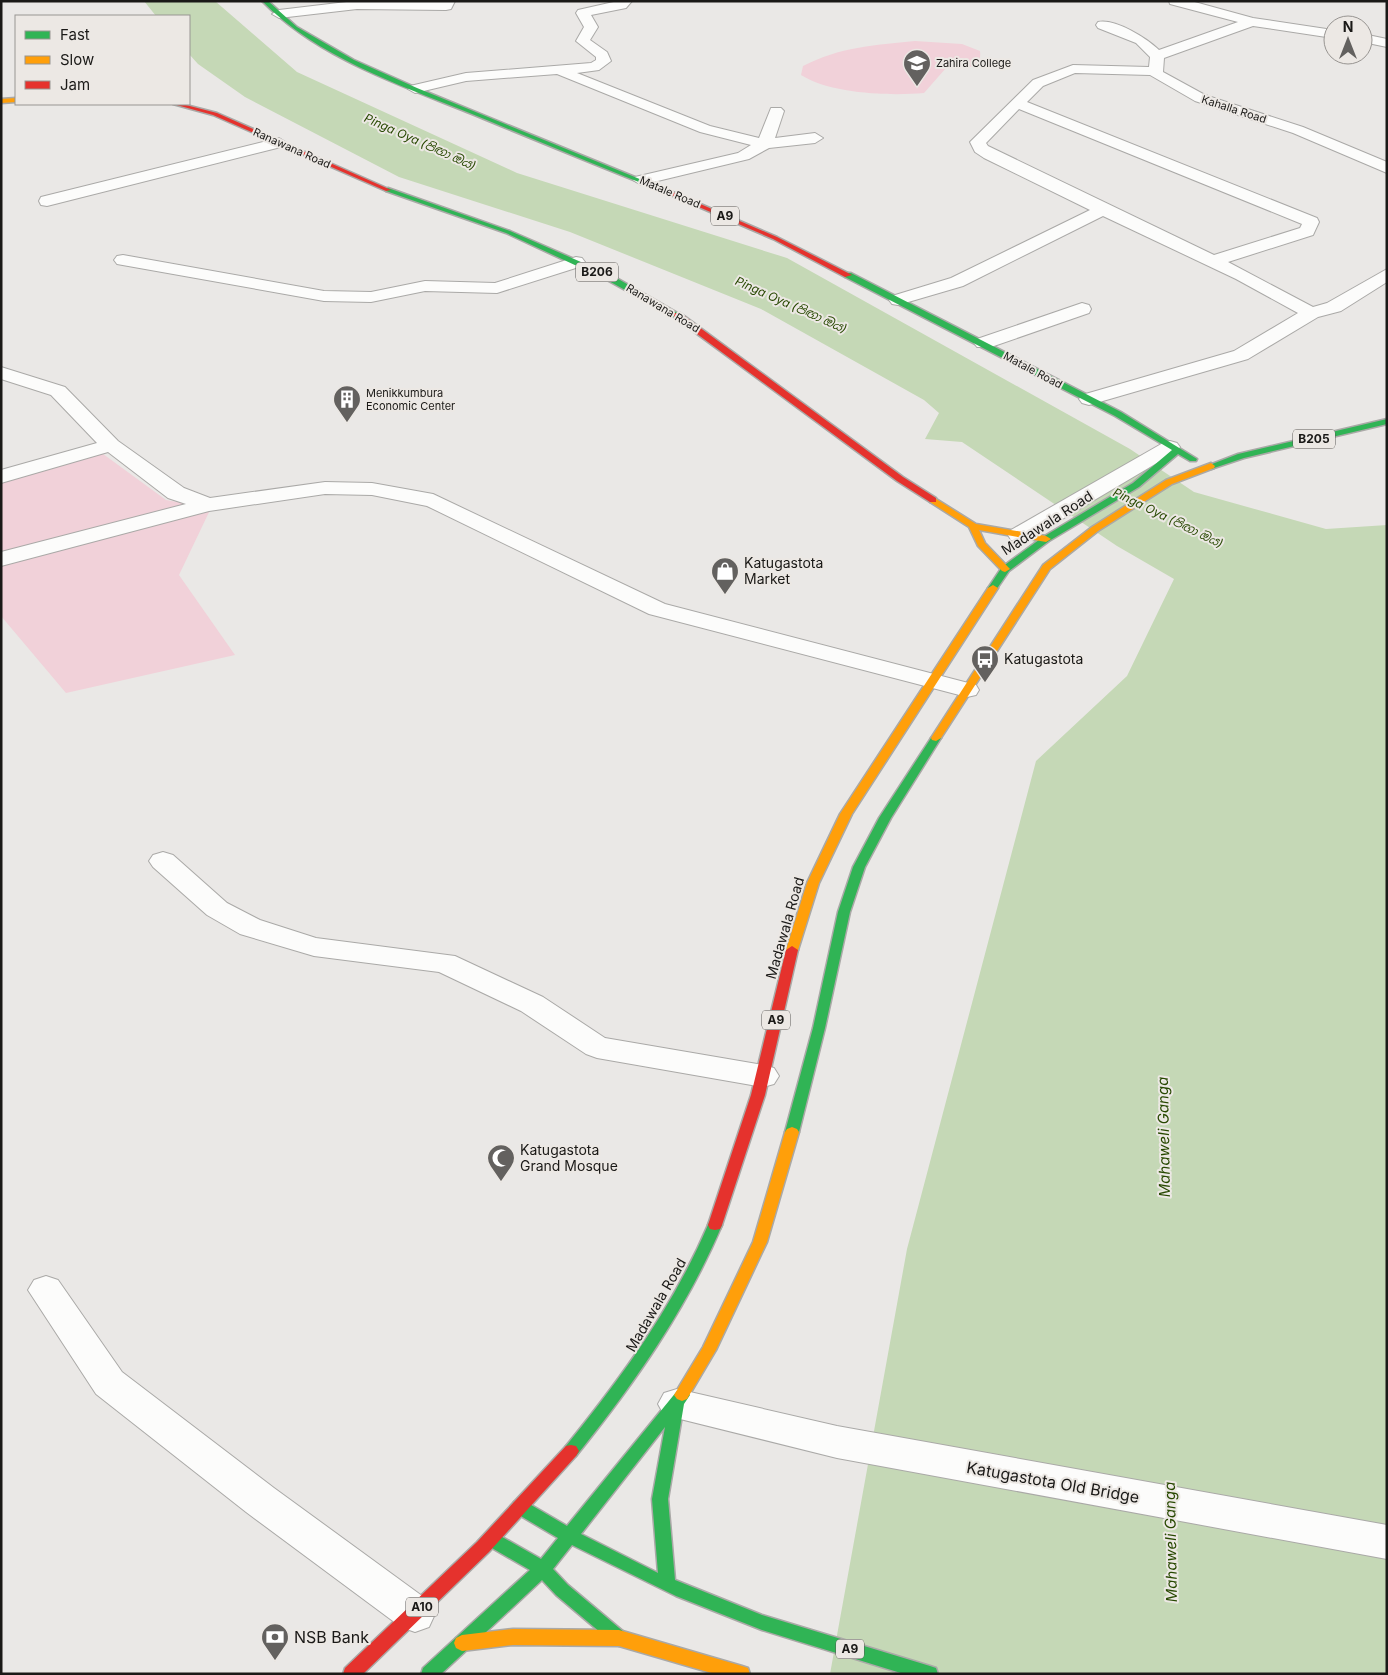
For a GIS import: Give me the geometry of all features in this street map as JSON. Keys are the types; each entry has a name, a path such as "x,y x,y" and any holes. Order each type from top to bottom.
{"main road":[{"name":"Matale Road","path":"265,1 307,36 352,61 415,89 642,180 775,238 984,343 1151,433 1166,455"},
{"path":"1,101 15,100"},
{"name":"Ranawana Road","path":"180,105 215,114 407,198 508,232 640,293 688,321 900,479 973,526"},
{"name":"B205","path":"1211,466 1241,456 1387,421"},
{"path":"1166,455 1211,466"},
{"name":"B205","path":"1166,455 1241,456"},
{"name":"Madawala Road","path":"491,1539 578,1444 627,1382 657,1336 692,1276 723,1204 745,1142 763,1076 791,956 814,880 846,814 1005,569 1046,539 1136,485 1166,455"},
{"path":"429,1674 543,1569 570,1538 677,1404 709,1350 760,1242 775,1196 819,1028 844,912 859,867 885,818 1046,567 1095,529 1169,482 1211,466"},
{"name":"B206","path":"973,526 1046,539"},
{"name":"B206","path":"973,526 981,544 1005,569"},
{"path":"1046,539 1077,543"},
{"path":"1005,569 1046,567"},
{"path":"520,1507 570,1538 667,1583 660,1499 677,1404"},
{"path":"491,1539 543,1569 562,1590 618,1638"},
{"name":"A10","path":"351,1674 491,1539"},
{"name":"A9","path":"667,1583 713,1604 769,1624 930,1674"},
{"path":"462,1642 513,1637 618,1638 742,1674"}],"street":[{"path":"279,14 357,5 446,6 449,1"},
{"path":"415,89 466,77 594,67 604,61 602,55 583,41 590,27 584,13 620,5 626,1"},
{"path":"1175,1 1252,22 1323,33"},
{"path":"1252,22 1157,63 1073,69 1038,83 978,142 981,149 1103,210 1213,261 1311,314"},
{"name":"Kahalla Road","path":"1102,25 1141,40 1157,63 1156,74 1200,98 1298,130 1387,168"},
{"path":"560,71 705,129 765,144 815,138"},
{"path":"1017,104 1311,222 1307,231 1213,261"},
{"path":"642,180 743,156 765,144 776,111"},
{"path":"47,201 279,143"},
{"path":"898,300 957,282 1103,210"},
{"path":"123,260 324,296 355,298 425,286 497,288 576,262"},
{"path":"1089,399 1241,355 1311,314 1334,307 1384,281"},
{"path":"984,343 1082,310"},
{"path":"1,373 58,391 111,445 176,493 208,504"},
{"path":"1,477 111,445"},
{"path":"1019,534 1166,455"},
{"path":"1,559 208,504 325,488 372,489 433,501 657,608 968,690"},
{"path":"163,861 217,909 250,927 314,947 445,963 532,1004 597,1047 763,1076"},
{"path":"46,1290 110,1383 260,1500 415,1614"},
{"name":"Katugastota Old Bridge","path":"677,1404 837,1442 1387,1542"}],"shaded area":[{"path":"915,41 962,44 980,51 980,57 978,62 969,67 946,68 924,93 878,94 844,90 801,75 803,66 830,55 858,48"},
{"path":"99,451 166,500 211,508 179,575 235,655 66,693 1,616 1,479"}],"water":[{"path":"144,1 215,1 297,72 517,173 787,258 1130,449 1194,492 1326,529 1387,525 1387,1674 830,1674 907,1249 1036,761 1127,676 1174,579 1117,546 962,442 925,439 939,413 924,400 761,309 570,232 399,177 245,97 198,64 190,55 190,15 155,15"}],"traffic: fast":[{"path":"265,1 295,28 352,61 415,89 666,191"},
{"path":"388,190 508,232 610,278 677,315"},
{"path":"848,275 1118,414 1193,459"},
{"path":"1211,466 1241,456 1387,421"},
{"path":"993,588 1005,569 1046,539 1136,485 1176,451"},
{"path":"792,1132 819,1028 844,912 859,867 885,818 936,738"},
{"path":"571,1451 613,1399 652,1344 687,1286 715,1225"},
{"path":"429,1674 543,1569 682,1395"},
{"path":"667,1583 660,1499 677,1405"},
{"path":"520,1507 626,1565 710,1603 786,1630 930,1674"},
{"path":"491,1539 543,1569 562,1590 619,1638"}],"traffic: slow":[{"path":"1,101 15,100"},
{"path":"936,738 1046,567 1095,529 1169,482 1211,466"},
{"path":"933,500 973,526 1046,539"},
{"path":"973,526 981,544 1005,569"},
{"path":"792,950 813,883 846,814 993,588"},
{"path":"682,1395 709,1350 760,1242 792,1132"},
{"path":"462,1643 513,1637 619,1638 742,1674"}],"traffic: jam":[{"path":"180,105 215,114 388,190"},
{"path":"666,191 775,238 848,275"},
{"path":"677,315 900,479 933,500"},
{"path":"715,1225 758,1095 792,950"},
{"path":"351,1674 483,1547 571,1451"}],"place":[{"name":"Zahira College","path":"917,87"},
{"name":"Menikkumbura Economic Center","path":"347,423"},
{"name":"Katugastota Market","path":"725,595"},
{"name":"Katugastota","path":"985,683"},
{"name":"Katugastota Grand Mosque","path":"501,1182"},
{"name":"NSB Bank","path":"275,1661"}],"water label":[{"name":"Pinga Oya (පිඟා ඔය)","path":"420,142"},
{"name":"Pinga Oya (පිඟා ඔය)","path":"791,305"},
{"name":"Pinga Oya (පිඟා ඔය)","path":"1168,518"},
{"name":"Mahaweli Ganga","path":"1164,1137"},
{"name":"Mahaweli Ganga","path":"1171,1542"}]}
